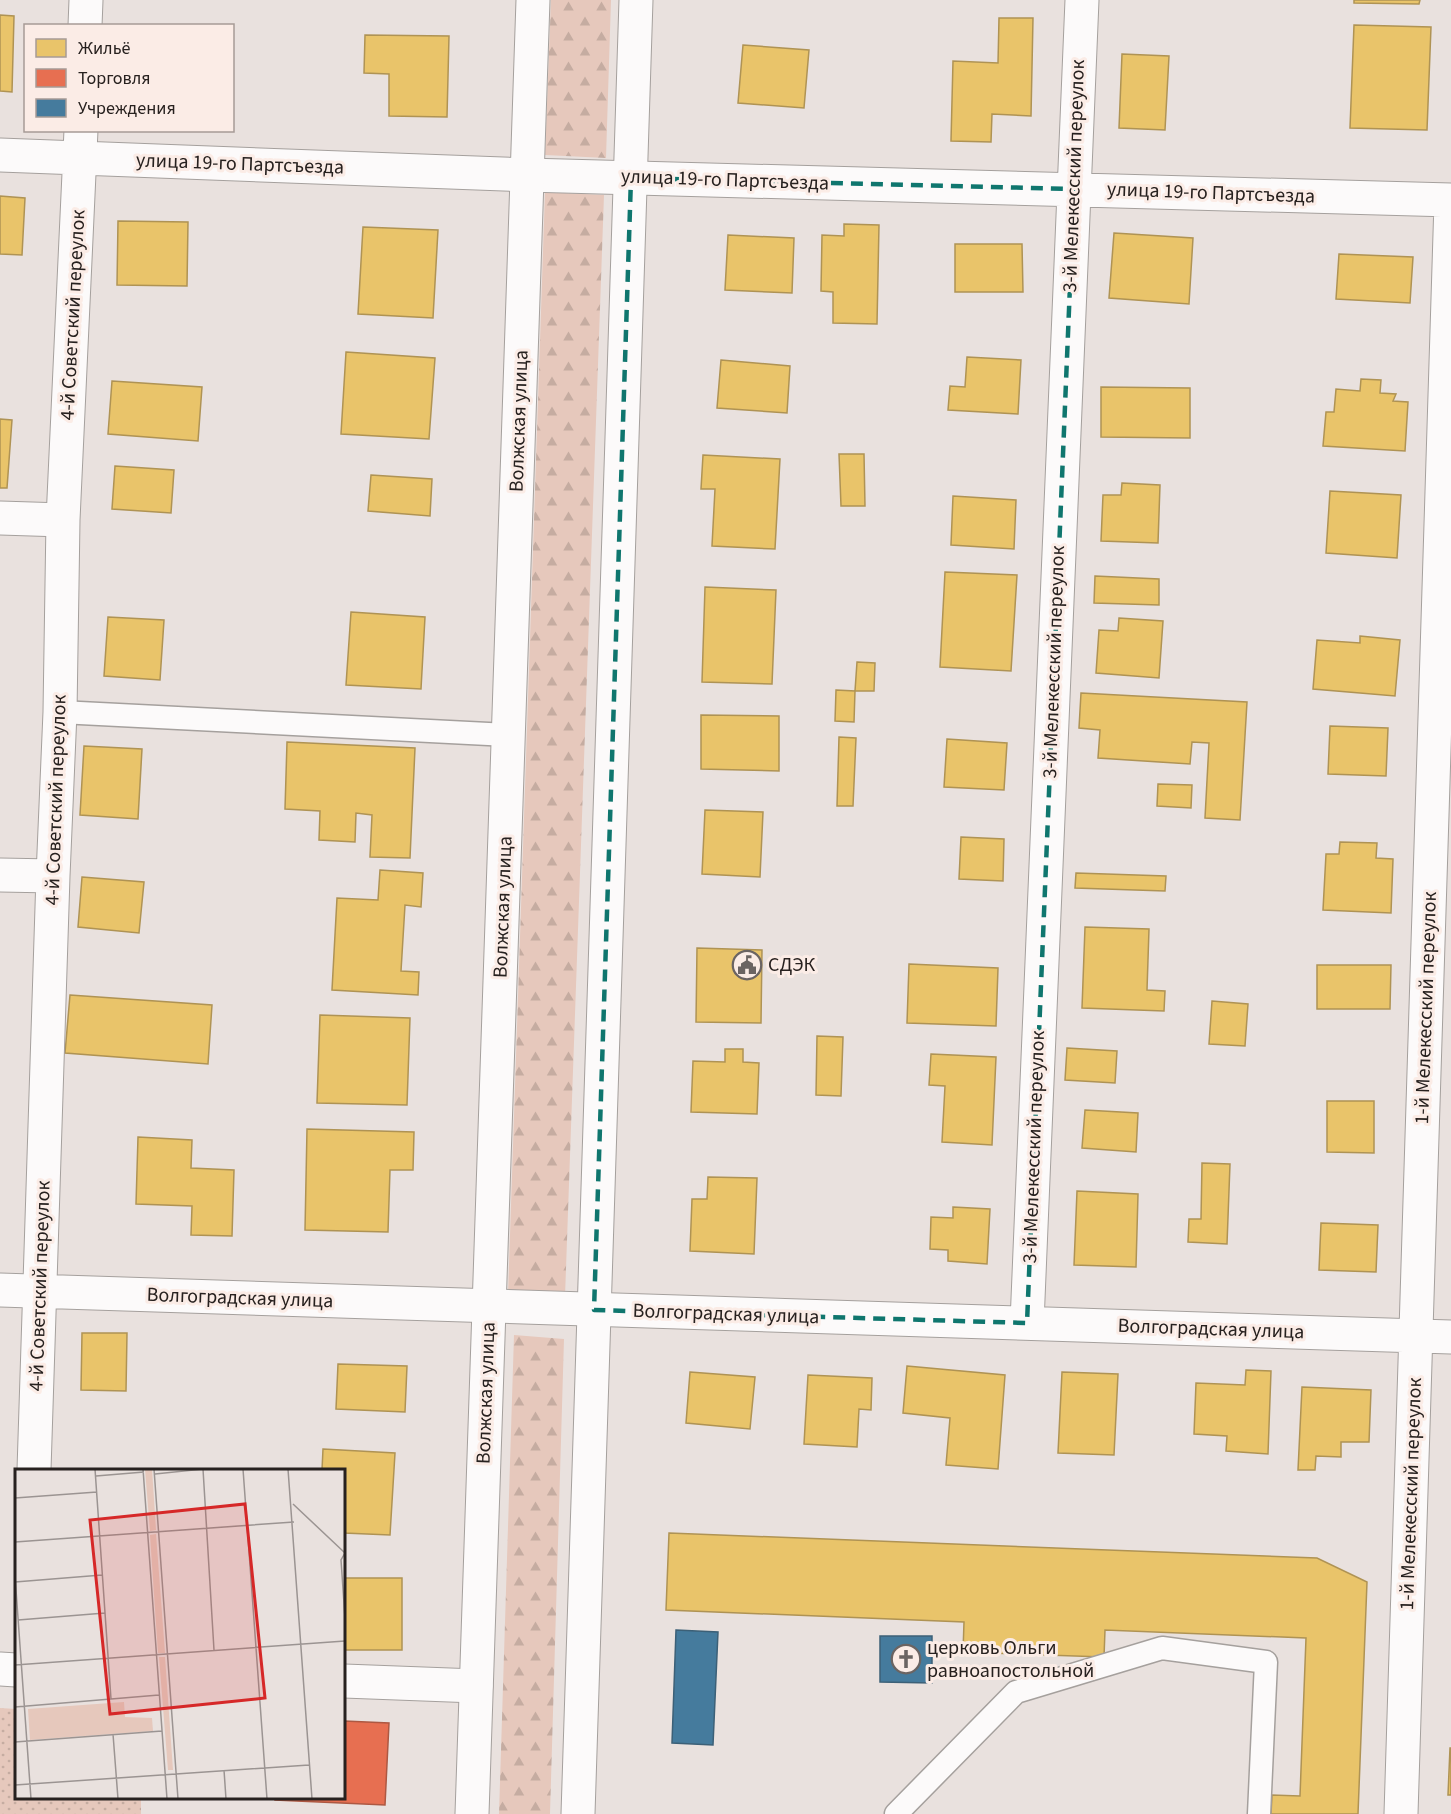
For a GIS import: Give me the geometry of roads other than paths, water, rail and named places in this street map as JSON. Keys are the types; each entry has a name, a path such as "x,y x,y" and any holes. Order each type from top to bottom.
{"street":[{"path":"85,24 86,0"},
{"name":"Волжская улица","path":"472,1814 533,0"},
{"path":"578,1814 636,0"},
{"name":"3-й Мелекесский переулок","path":"1027,1323 1082,0"},
{"name":"улица 19-го Партсъезда","path":"0,155 81,144 527,175 1451,201"},
{"name":"4-й Советский переулок","path":"33,1469 60,712 63,520 81,144"},
{"name":"1-й Мелекесский переулок","path":"1401,1814 1451,201"},
{"path":"0,518 63,520"},
{"path":"0,875 53,876"},
{"name":"Волгоградская улица","path":"0,1290 1451,1337"},
{"path":"0,1669 15,1670"},
{"path":"345,1682 476,1686"}],"lane":[{"path":"60,712 508,735"},
{"path":"896,1814 1016,1692 1162,1648 1266,1662 1259,1814"}],"place":[{"name":"СДЭК","path":"747,965"},
{"name":"церковь Ольги равноапостольной","path":"906,1659"}]}
